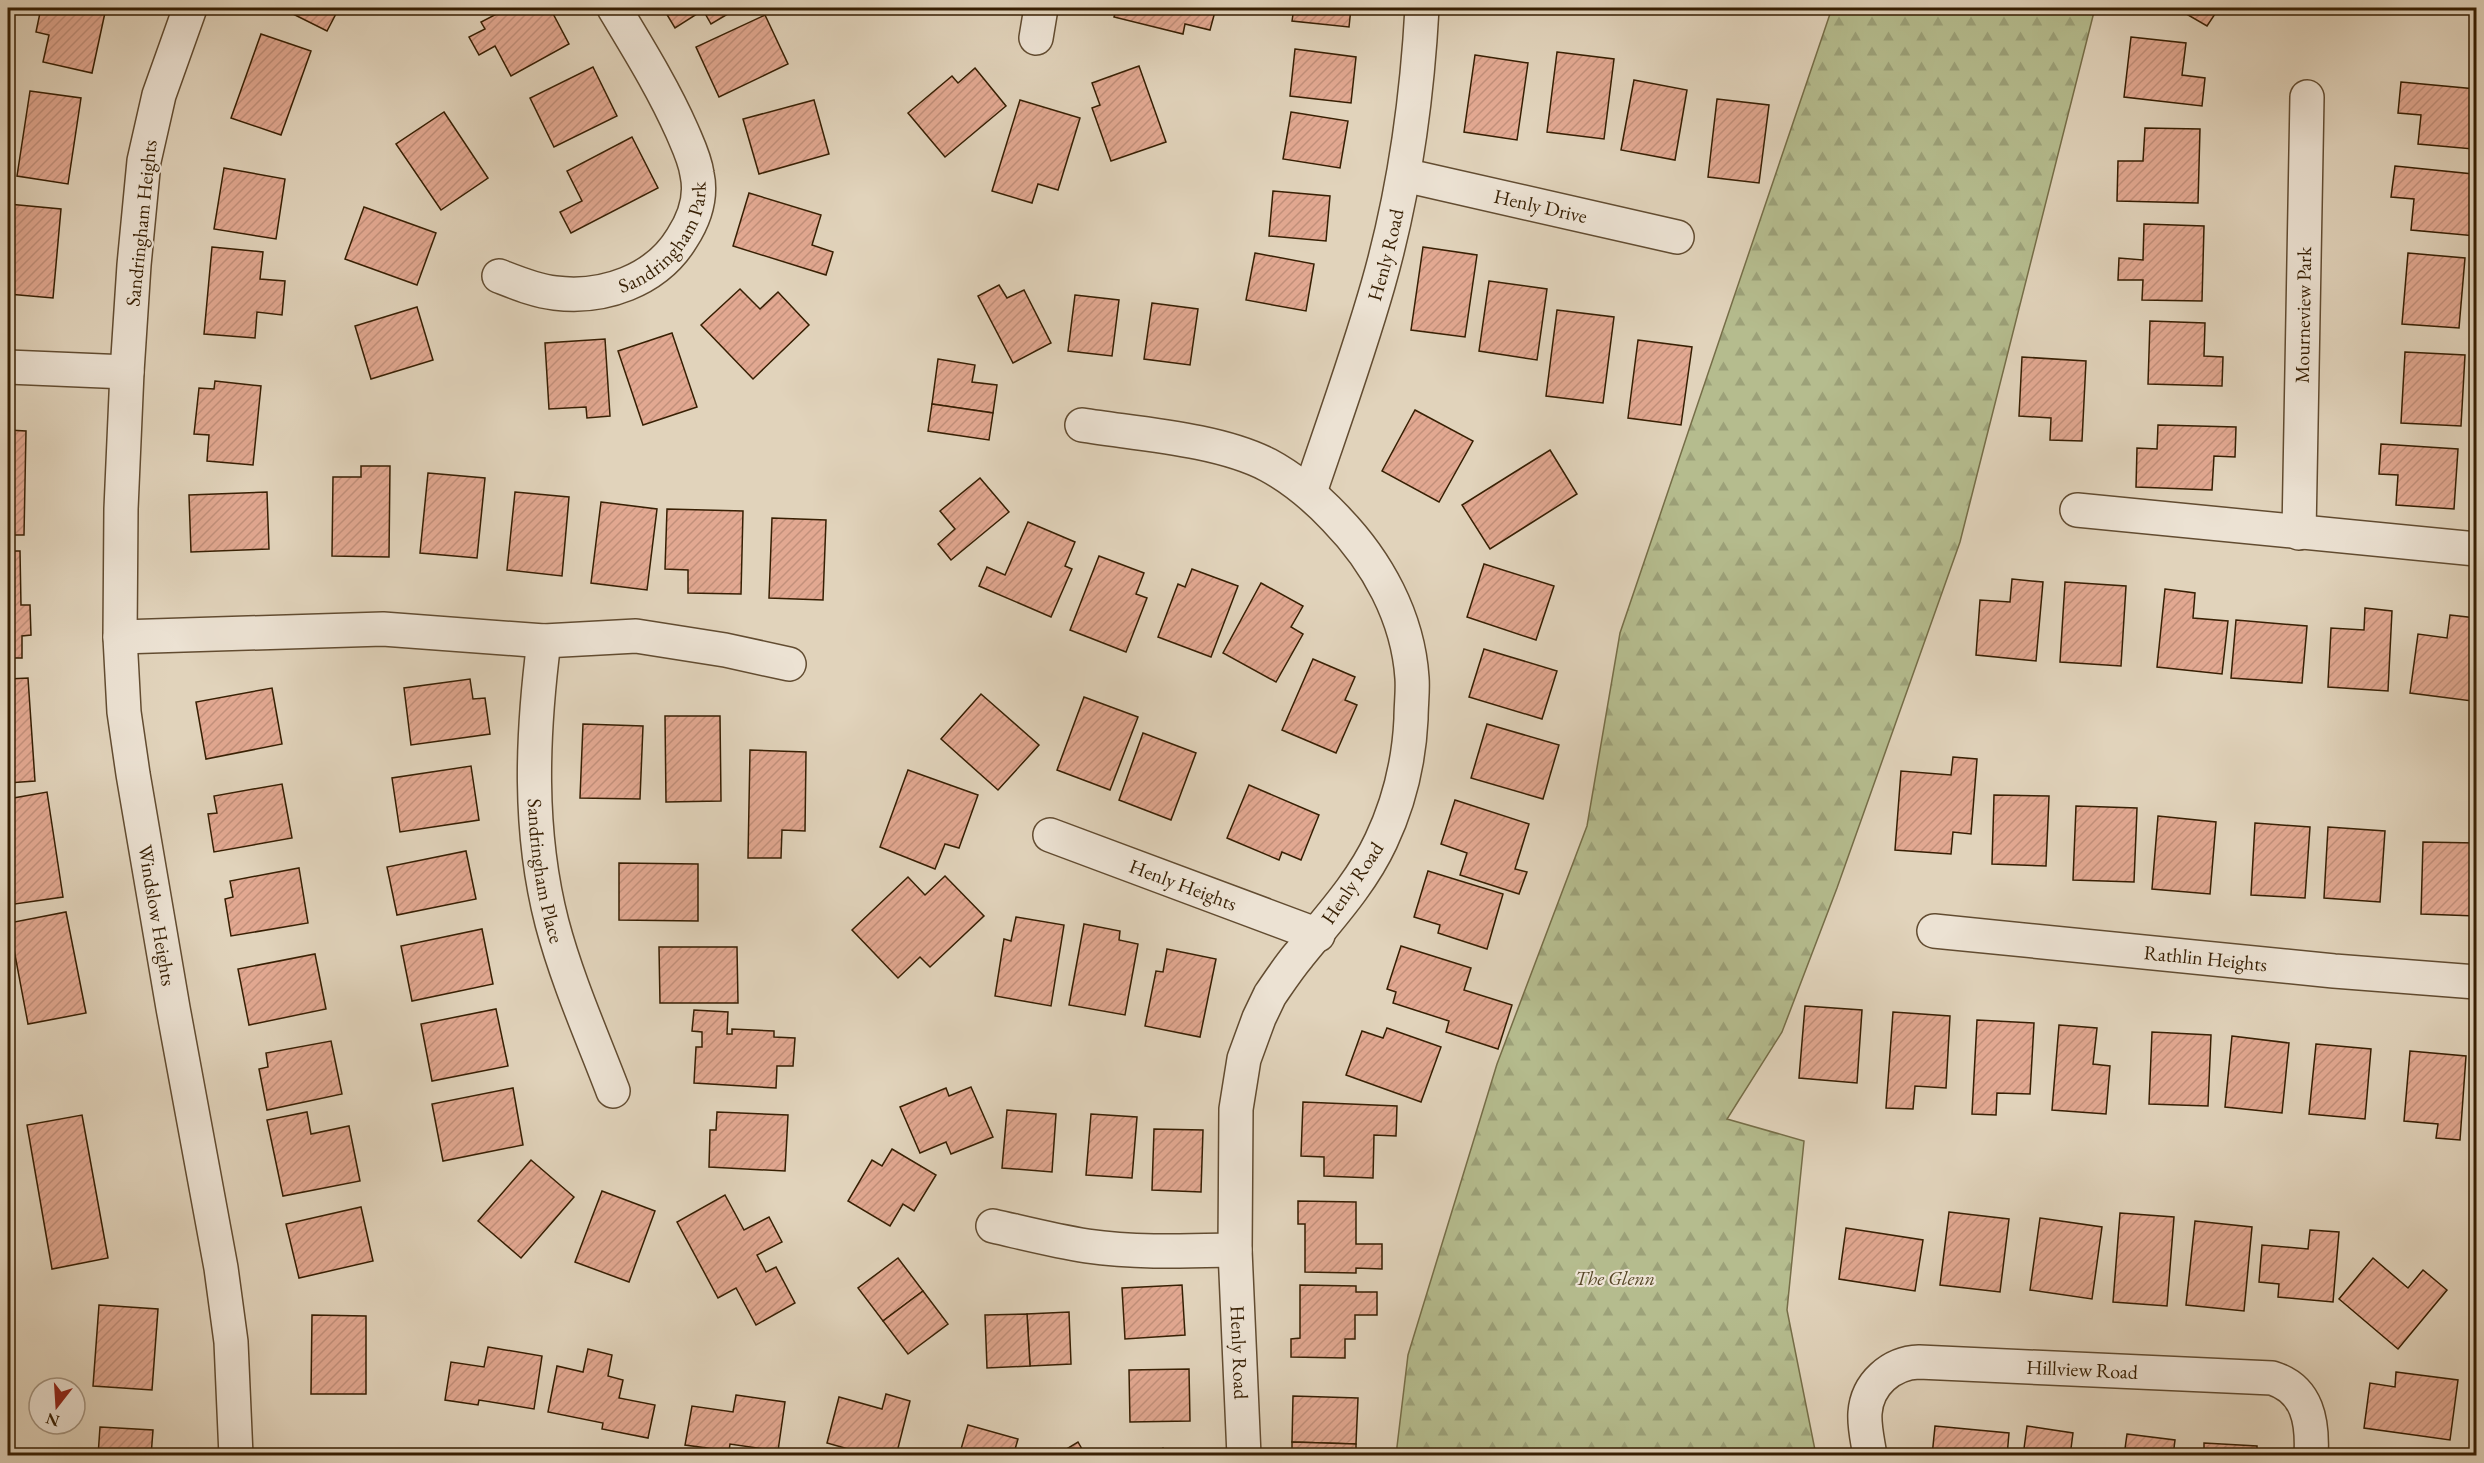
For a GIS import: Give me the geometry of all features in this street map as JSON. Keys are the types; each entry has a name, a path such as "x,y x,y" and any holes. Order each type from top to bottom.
{"street":[{"name":"Sandringham Heights","path":"127,372 144,161 159,95 190,8"},
{"name":"Sandringham Park","path":"499,276 525,287 557,293 594,293 611,290 641,277 666,258 678,245 694,215 699,188 694,160 656,79 614,8"},
{"name":"Henly Road","path":"1310,492 1378,285 1404,175 1416,97 1422,8"},
{"name":"Mourneview Park","path":"2299,533 2307,97"},
{"name":"Henly Drive","path":"1404,175 1677,237"},
{"path":"8,367 127,372"},
{"name":"Windslow Heights","path":"127,372 121,509 120,637 124,712 221,1268 231,1342 236,1455"},
{"name":"Henly Road","path":"1082,425 1198,443 1245,456 1268,465 1310,492 1355,539 1383,581 1402,625 1413,679 1409,744 1403,779 1381,842 1364,872 1270,995 1258,1018 1244,1059 1236,1109 1235,1250 1244,1455"},
{"path":"2077,510 2476,549"},
{"path":"120,637 383,629 544,641 636,636 725,650 789,664"},
{"name":"Sandringham Place","path":"544,641 534,744 534,781 540,860 553,925 613,1091"},
{"name":"Henly Heights","path":"1050,835 1318,934"},
{"name":"Rathlin Heights","path":"1934,931 2334,971 2476,982"},
{"path":"993,1226 1046,1238 1110,1248 1166,1251 1235,1250"},
{"name":"Hillview Road","path":"1870,1455 1865,1414 1871,1393 1881,1378 1891,1370 1919,1362 2272,1378 2296,1390 2306,1405 2312,1427 2311,1455"}],"green space":[{"name":"The Glenn","path":"1832,8 2095,8 1960,542 1837,888 1782,1032 1727,1119 1804,1141 1787,1310 1816,1455 1396,1455 1408,1355 1497,1064 1587,826 1620,633"}],"building":[{"path":"41,8 106,8 92,73 43,62 49,35 36,32"},
{"path":"281,8 339,8 327,31"},
{"path":"508,8 550,8 569,44 511,76 495,46 479,55 469,37 485,29 481,22"},
{"path":"663,8 738,8 711,24 703,10 675,28"},
{"path":"1117,8 1216,8 1210,30 1185,24 1183,34 1114,17"},
{"path":"1294,8 1351,8 1349,27 1292,21"},
{"path":"2176,8 2219,8 2207,26"},
{"path":"765,15 788,64 719,97 696,47"},
{"path":"261,34 311,51 281,135 231,118"},
{"path":"2131,37 2186,43 2182,75 2205,78 2202,106 2124,97"},
{"path":"1295,49 1356,57 1351,103 1290,96"},
{"path":"1557,52 1614,59 1604,139 1547,132"},
{"path":"1475,55 1528,63 1517,140 1464,132"},
{"path":"1139,66 1166,142 1111,161 1092,108 1100,105 1092,83"},
{"path":"593,67 617,116 554,147 530,98"},
{"path":"975,68 1006,106 945,157 908,113 952,76 958,83"},
{"path":"1634,80 1687,90 1675,160 1621,150"},
{"path":"2401,82 2476,89 2473,149 2418,144 2421,115 2398,113"},
{"path":"30,91 81,98 68,184 17,176"},
{"path":"1717,99 1769,105 1759,183 1708,177"},
{"path":"814,100 829,154 759,174 743,119"},
{"path":"1020,100 1080,118 1058,190 1038,184 1032,203 992,191"},
{"path":"444,112 488,178 441,210 396,144"},
{"path":"1291,112 1348,121 1340,168 1283,159"},
{"path":"2145,128 2200,129 2198,203 2117,201 2118,161 2143,161"},
{"path":"632,137 658,188 571,233 560,212 582,201 567,171"},
{"path":"2395,166 2473,174 2471,197 2476,198 2476,236 2411,230 2414,199 2391,197"},
{"path":"224,168 285,179 276,239 214,229"},
{"path":"1273,191 1330,196 1326,241 1269,236"},
{"path":"749,193 821,215 812,245 833,252 826,275 733,246"},
{"path":"8,204 61,209 53,298 8,294"},
{"path":"364,207 436,233 417,285 345,259"},
{"path":"2144,224 2204,226 2202,301 2142,300 2143,280 2118,280 2119,258 2143,260"},
{"path":"212,247 263,252 260,279 285,281 282,315 257,312 255,338 204,334"},
{"path":"1423,247 1477,255 1465,337 1411,330"},
{"path":"1255,253 1314,264 1306,311 1246,300"},
{"path":"2408,253 2465,258 2459,328 2402,324"},
{"path":"1489,281 1547,289 1537,360 1479,351"},
{"path":"999,285 1007,298 1024,290 1051,343 1013,363 978,296"},
{"path":"740,289 760,309 778,292 809,325 753,379 701,325"},
{"path":"1075,295 1119,300 1112,356 1068,351"},
{"path":"1152,303 1198,309 1190,365 1144,359"},
{"path":"417,307 433,360 371,379 355,326"},
{"path":"1557,310 1614,317 1603,403 1546,396"},
{"path":"2150,321 2205,323 2204,356 2223,357 2222,386 2148,384"},
{"path":"672,333 697,407 643,425 618,351"},
{"path":"605,339 610,416 587,418 586,407 549,409 545,343"},
{"path":"1638,340 1692,347 1681,425 1628,418"},
{"path":"2405,352 2465,355 2461,426 2401,423"},
{"path":"2022,357 2086,361 2082,441 2050,440 2051,418 2019,416"},
{"path":"938,359 975,365 972,382 997,385 993,413 932,404"},
{"path":"215,381 261,386 253,465 207,461 209,435 194,434 199,388 214,389"},
{"path":"932,404 993,413 989,440 928,431"},
{"path":"1415,410 1473,441 1439,502 1382,471"},
{"path":"2158,425 2236,427 2235,457 2214,456 2212,490 2136,487 2137,448 2157,449"},
{"path":"8,430 26,431 24,535 8,535"},
{"path":"2381,444 2458,449 2454,509 2396,505 2398,475 2379,474"},
{"path":"1550,450 1577,494 1490,549 1462,505"},
{"path":"361,466 390,466 389,557 332,556 333,477 361,477"},
{"path":"428,473 485,478 477,558 420,553"},
{"path":"980,478 1009,512 951,560 938,544 955,529 940,511"},
{"path":"267,492 269,549 191,552 189,495"},
{"path":"515,492 569,497 562,576 507,570"},
{"path":"601,502 657,509 647,590 591,583"},
{"path":"667,509 743,511 741,594 688,593 688,570 665,569"},
{"path":"772,518 826,520 823,600 769,598"},
{"path":"1028,522 1075,542 1065,566 1072,569 1051,617 979,586 987,567 1005,575"},
{"path":"8,551 20,551 21,605 30,605 31,635 22,636 22,658 8,658"},
{"path":"1099,556 1144,573 1136,594 1147,598 1126,652 1070,630"},
{"path":"1484,564 1554,586 1536,640 1467,617"},
{"path":"1192,569 1238,586 1211,657 1158,637 1178,584 1185,587"},
{"path":"2012,579 2043,582 2036,661 1976,655 1980,600 2010,602"},
{"path":"2065,582 2126,586 2121,666 2060,662"},
{"path":"1261,583 1303,606 1291,627 1303,634 1276,682 1223,653"},
{"path":"2165,589 2195,593 2193,618 2228,621 2222,674 2157,667"},
{"path":"2365,608 2392,611 2388,691 2328,687 2331,628 2364,630"},
{"path":"2450,615 2476,618 2476,665 2472,701 2410,693 2418,634 2447,638"},
{"path":"2236,620 2307,626 2302,683 2231,678"},
{"path":"1484,649 1557,671 1542,719 1469,697"},
{"path":"1313,659 1355,677 1345,700 1357,705 1336,753 1282,730"},
{"path":"28,678 35,781 8,783 8,679"},
{"path":"470,679 473,699 485,698 490,734 411,745 404,688"},
{"path":"272,688 282,744 206,759 196,702"},
{"path":"981,694 1039,745 998,790 941,739"},
{"path":"1084,697 1138,717 1110,790 1057,770"},
{"path":"665,716 720,716 721,801 666,802"},
{"path":"583,724 643,726 640,799 580,798"},
{"path":"1487,724 1559,745 1543,799 1471,778"},
{"path":"1143,733 1196,753 1171,820 1119,800"},
{"path":"750,750 806,752 805,831 782,830 781,858 748,858"},
{"path":"1953,757 1977,759 1971,834 1953,832 1951,854 1895,850 1901,771 1951,775"},
{"path":"471,766 479,820 400,832 392,778"},
{"path":"908,770 978,795 959,848 945,844 935,869 880,847"},
{"path":"282,784 292,838 214,852 208,814 217,813 214,796"},
{"path":"1249,785 1319,815 1301,860 1282,852 1279,860 1227,838"},
{"path":"47,792 63,897 8,905 8,799"},
{"path":"1994,795 2049,796 2046,866 1992,864"},
{"path":"1455,800 1529,824 1515,869 1527,872 1519,894 1460,875 1467,853 1441,844"},
{"path":"2076,806 2137,808 2134,882 2073,880"},
{"path":"2158,816 2216,822 2210,894 2152,889"},
{"path":"2255,823 2310,827 2305,898 2251,895"},
{"path":"2328,827 2385,831 2380,902 2324,898"},
{"path":"2423,842 2476,843 2476,916 2421,914"},
{"path":"466,851 476,899 397,915 387,867"},
{"path":"619,863 698,864 698,921 619,920"},
{"path":"299,868 308,923 231,936 225,899 233,897 230,881"},
{"path":"1428,871 1503,894 1487,949 1438,933 1440,925 1414,917"},
{"path":"945,876 984,916 930,967 920,957 898,978 852,930 908,877 925,895"},
{"path":"66,912 86,1013 28,1024 9,923"},
{"path":"1016,917 1064,925 1051,1006 995,996 1004,939 1011,941"},
{"path":"1084,924 1120,931 1119,940 1138,944 1125,1015 1069,1005"},
{"path":"482,929 493,984 412,1001 401,946"},
{"path":"1401,946 1471,968 1464,990 1512,1005 1498,1049 1446,1032 1449,1021 1393,1003 1396,992 1387,989"},
{"path":"659,947 737,947 738,1003 660,1003"},
{"path":"1167,949 1216,959 1200,1037 1145,1026 1156,971 1163,972"},
{"path":"315,954 326,1009 249,1025 238,969"},
{"path":"1805,1006 1862,1010 1857,1083 1799,1078"},
{"path":"496,1009 508,1066 432,1081 421,1024"},
{"path":"694,1010 728,1012 727,1034 732,1034 732,1029 774,1031 774,1037 795,1038 793,1066 777,1066 776,1088 694,1083 696,1047 702,1047 702,1032 692,1031"},
{"path":"1893,1012 1950,1016 1946,1088 1915,1086 1913,1109 1886,1108"},
{"path":"1977,1020 2034,1023 2030,1094 1997,1093 1996,1115 1972,1114"},
{"path":"2059,1025 2097,1028 2093,1064 2110,1066 2106,1114 2052,1110"},
{"path":"1387,1028 1441,1047 1421,1102 1346,1075 1362,1031 1383,1038"},
{"path":"2152,1032 2211,1035 2208,1106 2149,1104"},
{"path":"2232,1036 2289,1043 2282,1113 2225,1107"},
{"path":"331,1041 342,1094 267,1110 259,1069 268,1067 266,1053"},
{"path":"2316,1044 2371,1049 2365,1119 2309,1114"},
{"path":"2410,1051 2466,1056 2460,1140 2436,1138 2438,1124 2404,1121"},
{"path":"971,1087 993,1137 951,1154 946,1142 920,1153 900,1107 946,1088 949,1096"},
{"path":"513,1088 523,1145 443,1161 432,1104"},
{"path":"1303,1102 1397,1106 1396,1136 1374,1135 1373,1178 1324,1176 1324,1157 1301,1156"},
{"path":"1007,1110 1056,1114 1052,1172 1002,1168"},
{"path":"307,1112 311,1134 349,1126 360,1181 283,1196 267,1120"},
{"path":"717,1112 788,1115 785,1171 709,1167 710,1130 716,1130"},
{"path":"1091,1114 1137,1117 1132,1178 1086,1175"},
{"path":"82,1115 108,1258 52,1269 27,1125"},
{"path":"1154,1129 1203,1130 1201,1192 1152,1190"},
{"path":"892,1149 936,1175 914,1211 903,1204 890,1226 848,1201 872,1160 882,1166"},
{"path":"531,1160 574,1197 521,1258 478,1221"},
{"path":"602,1191 655,1211 629,1282 575,1262"},
{"path":"725,1195 744,1230 769,1217 782,1242 757,1255 766,1272 776,1267 795,1303 756,1325 736,1288 718,1298 677,1222"},
{"path":"1298,1201 1356,1202 1356,1244 1382,1244 1382,1269 1356,1268 1356,1273 1305,1272 1305,1224 1298,1224"},
{"path":"361,1207 373,1261 299,1278 286,1224"},
{"path":"1949,1212 2009,1219 2000,1292 1940,1285"},
{"path":"2120,1213 2174,1217 2167,1306 2113,1302"},
{"path":"2040,1218 2102,1227 2092,1299 2030,1290"},
{"path":"2195,1221 2252,1227 2244,1311 2186,1305"},
{"path":"1846,1228 1923,1240 1915,1291 1839,1279"},
{"path":"2310,1230 2339,1232 2333,1302 2278,1297 2279,1284 2259,1282 2262,1245 2308,1249"},
{"path":"898,1258 923,1291 883,1321 858,1288"},
{"path":"2373,1258 2408,1288 2423,1270 2447,1290 2398,1349 2339,1299"},
{"path":"1182,1285 1185,1335 1125,1339 1122,1288"},
{"path":"1300,1285 1356,1286 1356,1292 1377,1292 1377,1315 1355,1315 1355,1339 1345,1339 1345,1358 1291,1357 1291,1339 1300,1338"},
{"path":"923,1291 948,1324 908,1354 883,1321"},
{"path":"99,1305 158,1309 152,1390 93,1386"},
{"path":"1069,1312 1071,1364 1030,1366 1027,1314"},
{"path":"1027,1314 1030,1366 987,1368 985,1315"},
{"path":"312,1315 366,1316 366,1394 311,1394"},
{"path":"488,1347 542,1356 534,1409 479,1400 478,1405 445,1400 451,1362 484,1367"},
{"path":"588,1349 612,1355 608,1376 623,1380 619,1398 655,1405 648,1438 602,1429 603,1423 548,1412 557,1366 583,1372"},
{"path":"1189,1369 1190,1421 1130,1422 1129,1370"},
{"path":"2396,1372 2458,1380 2450,1440 2364,1428 2370,1383 2395,1387"},
{"path":"886,1394 910,1401 896,1456 873,1456 827,1443 839,1397 882,1409"},
{"path":"736,1395 785,1402 778,1451 730,1444 729,1451 685,1445 692,1406 733,1412"},
{"path":"1293,1396 1358,1398 1356,1444 1292,1442"},
{"path":"968,1425 1018,1439 1013,1456 959,1456"},
{"path":"1935,1426 2009,1433 2007,1456 1932,1456"},
{"path":"2027,1426 2073,1433 2070,1456 2023,1456"},
{"path":"100,1427 153,1430 151,1456 98,1456"},
{"path":"2127,1434 2175,1440 2173,1456 2124,1456"},
{"path":"1078,1442 1086,1456 1055,1456"},
{"path":"1292,1442 1356,1444 1356,1456 1292,1456"},
{"path":"2204,1443 2257,1446 2257,1456 2182,1456 2182,1449 2204,1450"},
{"path":"1163,1448 1167,1456 1150,1456"},
{"path":"2383,1451 2437,1456 2382,1456"}]}
